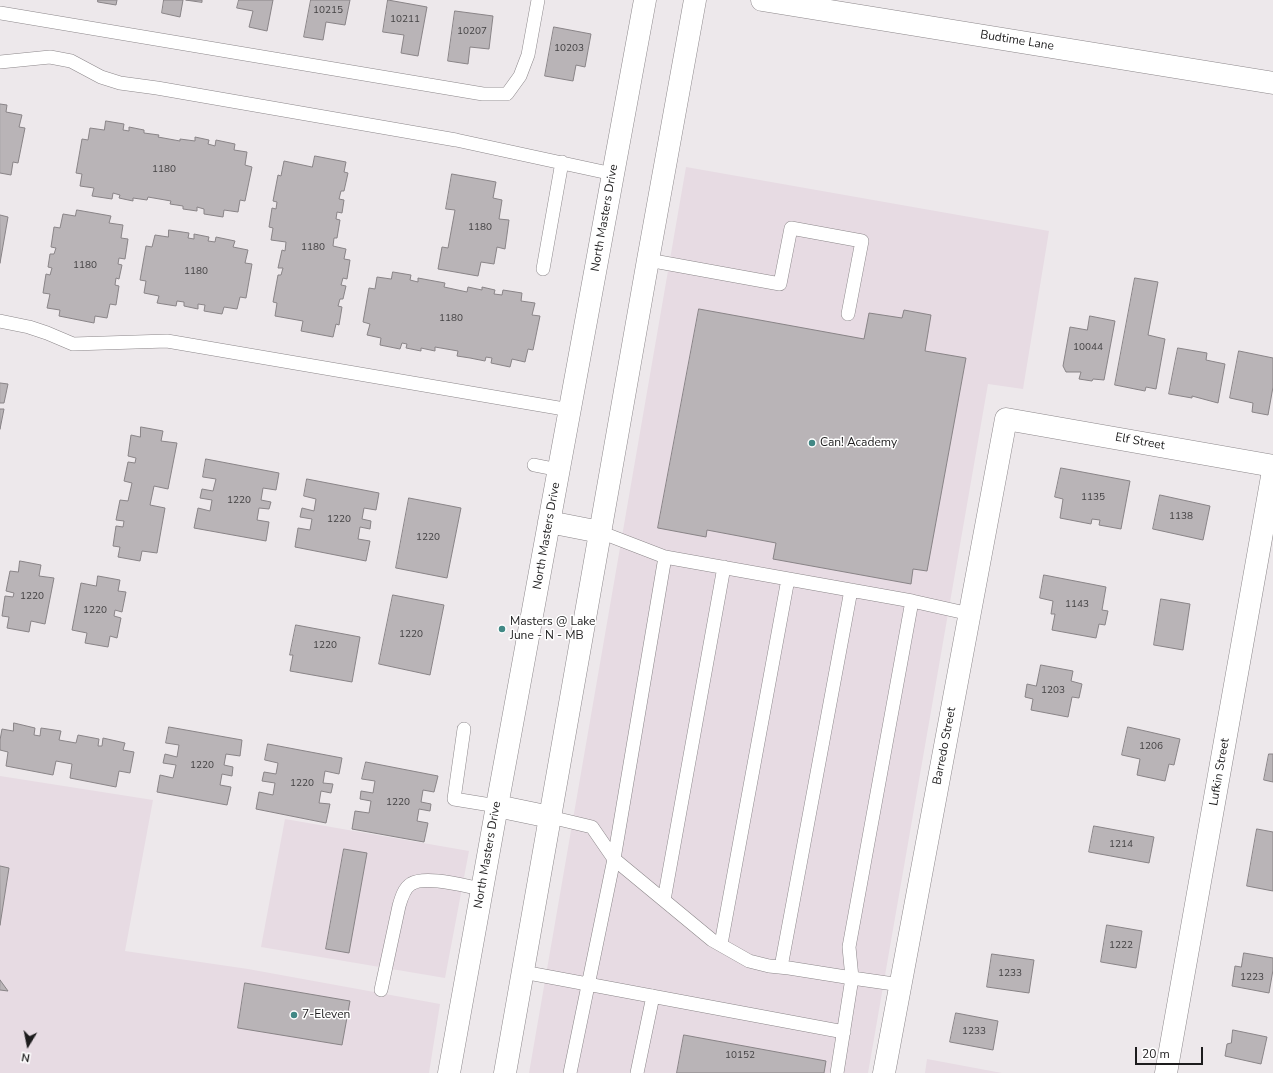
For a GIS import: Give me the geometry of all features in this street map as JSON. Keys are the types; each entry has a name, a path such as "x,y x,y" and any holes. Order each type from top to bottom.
{"main road":[{"name":"North Masters Drive","path":"449,1073 496,806 645,0"},
{"path":"505,1073 695,0"},
{"name":"Budtime Lane","path":"762,0 1273,83"},
{"name":"Elf Street","path":"1006,419 1273,466"},
{"name":"Barredo Street","path":"884,1073 1006,419"},
{"name":"Lufkin Street","path":"1166,1073 1273,471"},
{"path":"549,522 600,532"},
{"path":"496,806 550,817"}],"lane":[{"path":"0,13 483,94 507,94 520,76 528,55 538,0"},
{"path":"0,62 50,57 71,60 101,77 120,83 157,88 456,140 613,174"},
{"path":"543,269 562,162"},
{"path":"648,260 780,284 790,228 862,241 848,314"},
{"path":"0,321 47,332 73,344 167,341 570,410"},
{"path":"534,465 559,470"},
{"path":"600,532 665,557 912,601 970,614"},
{"path":"570,1073 614,859 665,557"},
{"path":"664,900 724,567"},
{"path":"721,944 788,579"},
{"path":"781,967 851,590"},
{"path":"838,1073 852,978 849,946 912,601"},
{"path":"464,729 454,799 496,806"},
{"path":"550,817 592,826 614,859 712,940 749,961 769,966 901,985"},
{"path":"381,990 399,906 403,895 410,884 435,881 482,889"},
{"path":"523,972 844,1032"},
{"path":"637,1073 653,996"}],"shaded area":[{"path":"686,167 1049,231 1023,389 988,384 868,1073 529,1073"},
{"path":"0,776 153,800 125,951 248,969 440,1004 429,1073 0,1073"},
{"path":"285,819 469,851 445,978 261,947"},
{"path":"927,1059 1002,1073 925,1073"}],"building":[{"path":"98,0 117,0 116,5 98,2"},
{"path":"164,0 183,0 180,17 162,13"},
{"path":"186,0 202,0 202,2"},
{"path":"239,0 273,0 267,31 249,27 253,11 237,8"},
{"path":"311,0 350,0 345,25 326,22 323,40 304,37"},
{"path":"388,0 427,7 418,56 401,53 404,35 383,32"},
{"path":"455,11 493,16 489,49 470,47 468,64 448,61"},
{"path":"554,27 591,34 585,67 576,65 573,81 545,76"},
{"path":"0,104 7,105 6,112 22,115 19,127 25,128 18,163 13,162 11,175 0,173"},
{"path":"106,121 124,124 123,130 129,131 129,127 144,130 144,133 159,135 158,137 180,141 180,139 195,141 195,137 209,140 208,144 215,146 216,140 235,144 234,150 247,152 245,165 252,167 245,201 240,200 238,212 224,210 223,217 204,214 204,209 197,207 197,211 183,209 183,206 170,204 171,201 148,197 147,200 133,198 133,201 119,198 120,195 113,193 112,199 92,196 94,188 80,186 82,174 76,173 82,139 88,140 90,128 104,130"},
{"path":"315,156 346,162 344,172 348,173 344,191 341,191 339,199 344,200 342,213 337,212 336,219 340,220 337,238 334,238 333,246 346,249 344,259 350,260 347,279 343,278 341,285 346,286 343,299 340,299 338,306 342,307 339,325 336,324 333,337 301,331 303,321 275,316 277,303 273,302 278,275 281,275 283,268 278,268 282,250 285,251 286,242 271,240 273,228 269,227 272,208 276,209 277,202 273,201 278,175 281,176 284,161 312,167"},
{"path":"452,174 496,182 493,198 502,200 499,219 509,220 505,249 497,247 494,264 481,262 478,276 438,269 442,247 448,248 455,210 446,209"},
{"path":"77,210 111,216 109,223 123,225 121,238 128,239 125,259 119,258 118,264 122,265 119,279 116,278 115,285 119,286 116,305 110,304 107,318 95,316 94,323 59,316 60,310 47,308 50,294 43,293 46,274 50,275 52,268 48,267 50,254 54,254 56,248 51,247 54,227 60,228 63,214 75,216"},
{"path":"0,215 8,217 0,263"},
{"path":"169,230 189,233 188,238 194,239 194,234 209,237 208,241 215,242 216,237 235,241 233,247 248,250 245,263 252,264 246,298 240,297 237,309 224,307 222,314 204,311 205,305 198,304 198,309 184,306 184,302 177,301 176,306 157,303 159,296 144,293 146,281 140,280 146,246 152,247 155,235 168,237"},
{"path":"393,272 411,275 410,280 418,282 418,278 445,283 444,287 467,292 468,287 482,290 482,287 495,290 494,294 502,295 503,290 522,293 521,301 535,303 532,315 540,316 533,350 528,349 525,362 512,359 510,367 491,363 492,358 486,357 485,361 457,356 458,351 435,347 435,351 421,348 421,351 406,348 407,344 402,343 400,349 380,345 381,338 367,335 370,324 363,322 369,288 375,289 377,277 391,279"},
{"path":"1135,278 1158,282 1148,335 1165,339 1156,389 1146,387 1145,391 1115,385"},
{"name":"Can! Academy","path":"699,309 864,339 869,313 902,318 904,310 931,315 925,351 966,358 927,571 913,569 911,584 773,559 776,543 707,530 706,537 658,528"},
{"path":"1090,316 1115,321 1104,380 1093,379 1092,381 1079,379 1081,372 1066,372 1063,366 1070,327 1087,330"},
{"path":"1178,348 1207,353 1206,360 1225,364 1218,403 1192,396 1192,398 1169,394"},
{"path":"1239,351 1273,358 1273,387 1268,415 1252,412 1253,403 1230,398"},
{"path":"0,383 8,384 4,403 0,403"},
{"path":"0,409 4,409 0,429"},
{"path":"141,427 163,431 161,441 177,443 168,489 154,486 150,505 165,508 157,553 142,551 140,561 118,557 120,547 113,546 116,526 123,527 124,521 116,520 120,500 128,501 132,483 124,481 128,462 135,463 136,458 128,456 131,435 140,437"},
{"path":"206,459 279,473 276,490 263,488 261,500 271,502 269,509 259,508 257,520 269,522 266,541 194,528 198,508 210,511 212,500 200,498 202,489 213,491 216,479 203,477"},
{"path":"1061,468 1130,481 1121,529 1099,525 1100,520 1092,519 1091,524 1060,518 1063,499 1055,497"},
{"path":"307,479 379,493 376,510 364,508 362,519 371,521 370,529 360,527 358,539 370,541 366,561 295,547 298,528 310,530 312,519 300,517 302,508 314,511 316,499 304,496"},
{"path":"1160,495 1210,506 1203,540 1153,529"},
{"path":"409,498 461,508 447,578 396,568"},
{"path":"20,561 41,565 39,576 54,578 45,624 31,621 29,632 7,628 9,617 2,616 5,596 13,597 14,593 6,591 10,571 18,572"},
{"path":"1044,575 1106,587 1102,610 1108,611 1105,625 1099,624 1096,638 1052,630 1055,614 1051,614 1053,601 1040,598"},
{"path":"98,576 120,580 118,591 126,592 122,612 115,610 114,616 121,618 117,638 110,636 108,647 85,643 87,633 72,630 81,583 96,586"},
{"path":"393,595 444,605 430,675 379,664"},
{"path":"1161,599 1190,604 1183,650 1154,645"},
{"path":"296,625 360,637 352,682 290,671 293,655 290,655"},
{"path":"1041,665 1073,671 1071,681 1082,684 1079,698 1072,697 1068,717 1031,710 1033,699 1025,697 1027,684 1036,686"},
{"path":"14,723 35,728 34,735 40,736 41,728 61,731 59,740 76,743 78,735 99,739 98,746 102,746 103,738 125,743 123,750 134,752 130,773 119,771 116,787 70,778 72,764 56,761 53,775 6,766 8,752 0,750 2,729 13,731"},
{"path":"169,727 242,740 240,756 226,754 224,765 233,767 232,776 222,774 220,785 231,787 227,805 157,792 160,775 173,778 176,765 163,763 165,754 177,757 179,745 166,743"},
{"path":"1128,727 1180,739 1174,765 1169,764 1165,781 1137,775 1140,759 1122,755"},
{"path":"268,744 342,758 339,774 325,771 323,783 333,784 331,793 321,791 319,803 330,804 326,823 256,809 259,792 273,795 275,783 262,781 264,772 276,774 278,763 265,760"},
{"path":"1269,754 1273,754 1273,782 1264,780"},
{"path":"366,762 438,776 434,792 423,790 421,802 431,804 430,811 419,809 417,821 428,823 424,842 352,829 355,811 369,813 371,801 360,799 361,791 373,793 375,781 362,779"},
{"path":"1094,826 1154,837 1149,863 1089,852"},
{"path":"1257,829 1273,832 1273,891 1247,886"},
{"path":"344,849 367,853 349,953 326,949"},
{"path":"0,866 9,868 0,925"},
{"path":"1107,925 1142,931 1136,968 1101,962"},
{"path":"1244,953 1273,958 1273,970 1269,993 1232,986 1235,966 1241,967"},
{"path":"992,954 1034,960 1029,993 987,987"},
{"path":"0,980 8,991 0,990"},
{"name":"7-Eleven","path":"245,983 350,1001 342,1045 238,1028"},
{"path":"956,1013 998,1021 993,1050 950,1042"},
{"path":"1233,1030 1267,1037 1261,1064 1225,1056 1227,1044 1231,1043"},
{"path":"684,1035 826,1061 824,1073 677,1073"}],"place":[{"name":"Can! Academy","path":"812,443"},
{"name":"Masters @ Lake June - N - MB","path":"502,629"},
{"name":"7-Eleven","path":"294,1015"}]}
